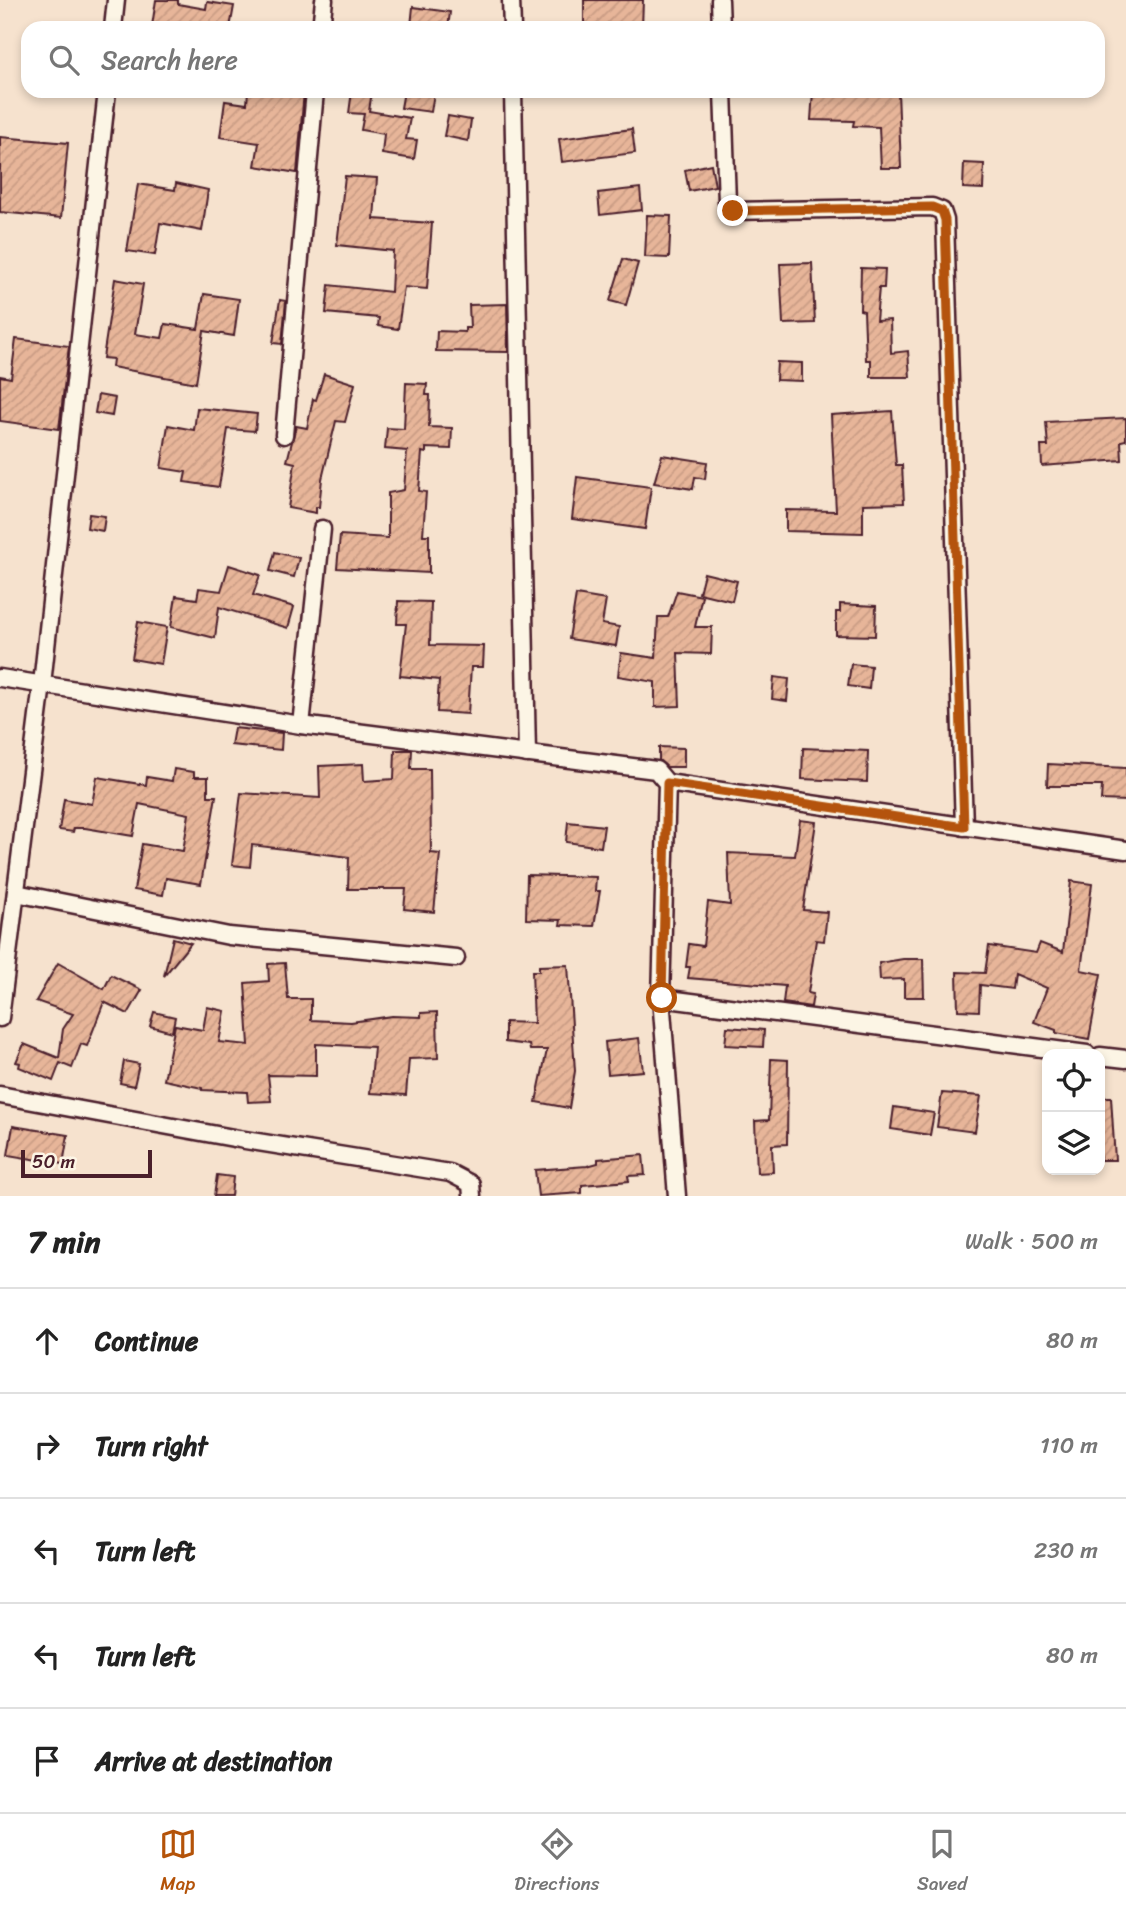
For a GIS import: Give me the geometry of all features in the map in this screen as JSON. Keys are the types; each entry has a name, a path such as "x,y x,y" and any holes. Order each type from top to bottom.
{"street":[{"path":"114,21 116,0"},
{"path":"322,21 324,0"},
{"path":"511,0 512,21"},
{"path":"720,0 721,21"},
{"path":"0,1018 42,684 106,98"},
{"path":"284,435 315,98"},
{"path":"513,98 527,754"},
{"path":"723,98 727,202 733,211 932,207 942,211 945,220 964,827"},
{"path":"301,724 322,529"},
{"path":"0,678 301,724 656,770 667,783 1126,850"},
{"path":"667,783 662,998 677,1196"},
{"path":"16,893 229,936 456,958"},
{"path":"662,998 1049,1049"},
{"path":"1105,1057 1126,1059"},
{"path":"0,1095 239,1139 450,1173 471,1184 472,1196"}],"building":[{"path":"156,0 178,0 178,4 206,9 207,2 234,6 231,21 153,21"},
{"path":"584,0 643,0 642,21 584,21"},
{"path":"413,7 450,12 449,21 412,21"},
{"path":"247,98 303,98 297,173 255,166 259,143 220,137 225,101 247,104"},
{"path":"351,98 371,98 369,111 410,118 406,139 417,140 414,159 382,154 384,134 361,130 364,114 349,113"},
{"path":"403,98 433,98 431,112 401,108"},
{"path":"813,98 898,98 901,168 881,168 879,127 853,126 854,121 811,120"},
{"path":"448,116 471,120 468,141 444,136"},
{"path":"632,129 635,153 562,162 559,139"},
{"path":"0,137 68,143 61,218 0,212"},
{"path":"964,163 984,164 983,189 963,188"},
{"path":"711,164 715,186 689,191 685,170"},
{"path":"345,176 377,178 374,219 432,223 427,289 404,287 398,329 378,326 379,318 326,313 329,285 391,292 393,251 337,245"},
{"path":"176,183 208,190 202,231 160,223 155,255 127,251 138,184 175,190"},
{"path":"640,188 642,210 600,215 598,193"},
{"path":"647,215 671,216 669,258 645,257"},
{"path":"623,259 638,263 626,305 610,301"},
{"path":"812,263 815,323 783,324 780,264"},
{"path":"861,268 885,269 884,288 879,288 876,321 890,320 891,353 908,351 910,377 871,377 871,360 866,360 864,311 860,310"},
{"path":"115,279 143,284 135,334 162,338 165,324 198,329 204,294 239,299 234,336 204,331 196,383 112,367 113,359 103,358"},
{"path":"280,300 286,301 282,344 273,343"},
{"path":"507,304 508,352 436,351 437,331 465,332 465,328 470,328 469,305"},
{"path":"16,339 69,346 59,429 0,421 0,376 11,378"},
{"path":"777,362 802,363 802,381 776,380"},
{"path":"324,374 355,384 345,422 336,421 316,513 288,508 295,463 287,461 296,426 307,428 313,399 316,400"},
{"path":"406,383 427,384 426,395 430,395 429,427 452,428 451,449 426,448 426,453 422,452 419,491 426,492 423,535 429,535 429,573 337,568 340,535 388,538 388,493 404,490 407,451 385,449 387,428 404,429"},
{"path":"98,395 115,398 112,416 95,413"},
{"path":"197,408 257,414 255,431 228,429 219,487 184,482 186,472 161,468 168,425 194,430"},
{"path":"892,411 896,465 902,465 904,503 863,504 863,533 786,531 786,510 836,511 831,415"},
{"path":"1126,418 1126,440 1121,441 1122,460 1042,466 1041,446 1048,446 1046,422"},
{"path":"662,455 707,462 705,479 695,477 693,489 654,483"},
{"path":"577,477 651,487 645,529 572,519"},
{"path":"89,514 105,516 103,531 87,528"},
{"path":"275,552 299,558 294,577 270,571"},
{"path":"229,565 260,575 253,595 294,607 288,628 219,607 215,638 171,627 176,596 197,599 199,588 221,591"},
{"path":"704,573 737,581 732,601 699,593"},
{"path":"677,591 702,596 695,627 712,627 711,654 678,653 680,706 655,707 655,682 618,676 621,653 656,658 658,617 668,617"},
{"path":"576,595 606,600 602,624 619,627 616,646 569,639"},
{"path":"398,601 431,602 430,645 484,646 483,667 471,667 468,714 437,712 439,680 400,676 406,624 397,624"},
{"path":"840,604 876,606 875,636 836,635 836,612 840,612"},
{"path":"138,622 167,627 161,664 132,659"},
{"path":"851,664 871,666 869,689 848,686"},
{"path":"774,677 789,679 787,701 772,699"},
{"path":"234,728 282,733 281,750 231,745"},
{"path":"659,747 684,748 684,767 667,767 659,760"},
{"path":"803,748 868,751 867,782 802,779"},
{"path":"395,750 412,750 411,769 430,769 431,853 440,854 434,912 404,909 406,889 348,889 349,857 252,845 250,867 232,865 241,793 320,798 319,766 363,764 364,781 394,779"},
{"path":"1048,764 1126,768 1126,801 1101,800 1102,786 1047,786"},
{"path":"174,769 194,772 194,777 208,777 208,796 216,796 201,884 166,878 163,895 134,890 142,844 183,851 189,814 139,804 133,836 85,828 74,828 73,832 59,830 64,799 92,804 97,777 146,785 147,777 172,781"},
{"path":"800,820 816,822 803,910 827,912 824,941 816,940 808,993 813,994 811,1007 783,1003 785,986 688,978 690,967 686,967 689,944 703,946 708,902 730,905 728,853 795,856"},
{"path":"568,822 604,826 601,847 566,842"},
{"path":"527,875 596,877 595,891 600,891 594,926 560,925 561,920 526,919"},
{"path":"1071,881 1092,884 1081,970 1101,974 1089,1039 1056,1033 1056,1030 1034,1022 1047,988 1014,974 1012,989 980,985 979,1011 958,1010 957,972 985,973 989,946 1036,953 1040,943 1063,952"},
{"path":"173,938 191,943 164,976"},
{"path":"923,959 924,997 904,997 904,979 880,980 879,963"},
{"path":"58,963 104,989 111,975 142,990 128,1014 104,1002 87,1046 81,1044 72,1068 60,1063 53,1081 19,1067 20,1063 16,1062 24,1044 59,1058 63,1029 73,1014 36,1001"},
{"path":"285,963 288,999 311,999 311,1020 351,1022 392,1016 421,1017 421,1013 437,1012 438,1058 409,1059 406,1095 370,1093 374,1047 316,1044 316,1076 268,1075 271,1101 248,1102 247,1092 202,1090 164,1080 175,1025 203,1030 207,1007 225,1011 219,1042 249,1045 245,983 269,981 268,964"},
{"path":"568,965 575,1071 569,1108 536,1102 547,1050 530,1050 529,1045 505,1042 505,1022 534,1023 532,971 539,971 539,966"},
{"path":"154,1012 175,1017 172,1032 150,1026"},
{"path":"727,1027 764,1030 763,1047 725,1045"},
{"path":"639,1038 643,1071 608,1074 605,1042"},
{"path":"771,1059 788,1060 787,1144 772,1145 773,1172 757,1173 755,1121 769,1120"},
{"path":"124,1061 139,1064 134,1086 120,1083"},
{"path":"942,1093 981,1096 975,1132 937,1127"},
{"path":"1105,1097 1111,1097 1115,1160 1105,1160"},
{"path":"894,1107 934,1113 930,1135 891,1129"},
{"path":"13,1126 68,1135 63,1164 8,1155"},
{"path":"643,1155 645,1175 628,1176 629,1181 582,1185 582,1193 538,1196 535,1170 587,1166 598,1163 598,1159"},
{"path":"217,1175 233,1177 231,1196 214,1196"}],"route":[{"path":"662,998 667,783 964,827 945,220 942,211 932,207 733,211"}]}
